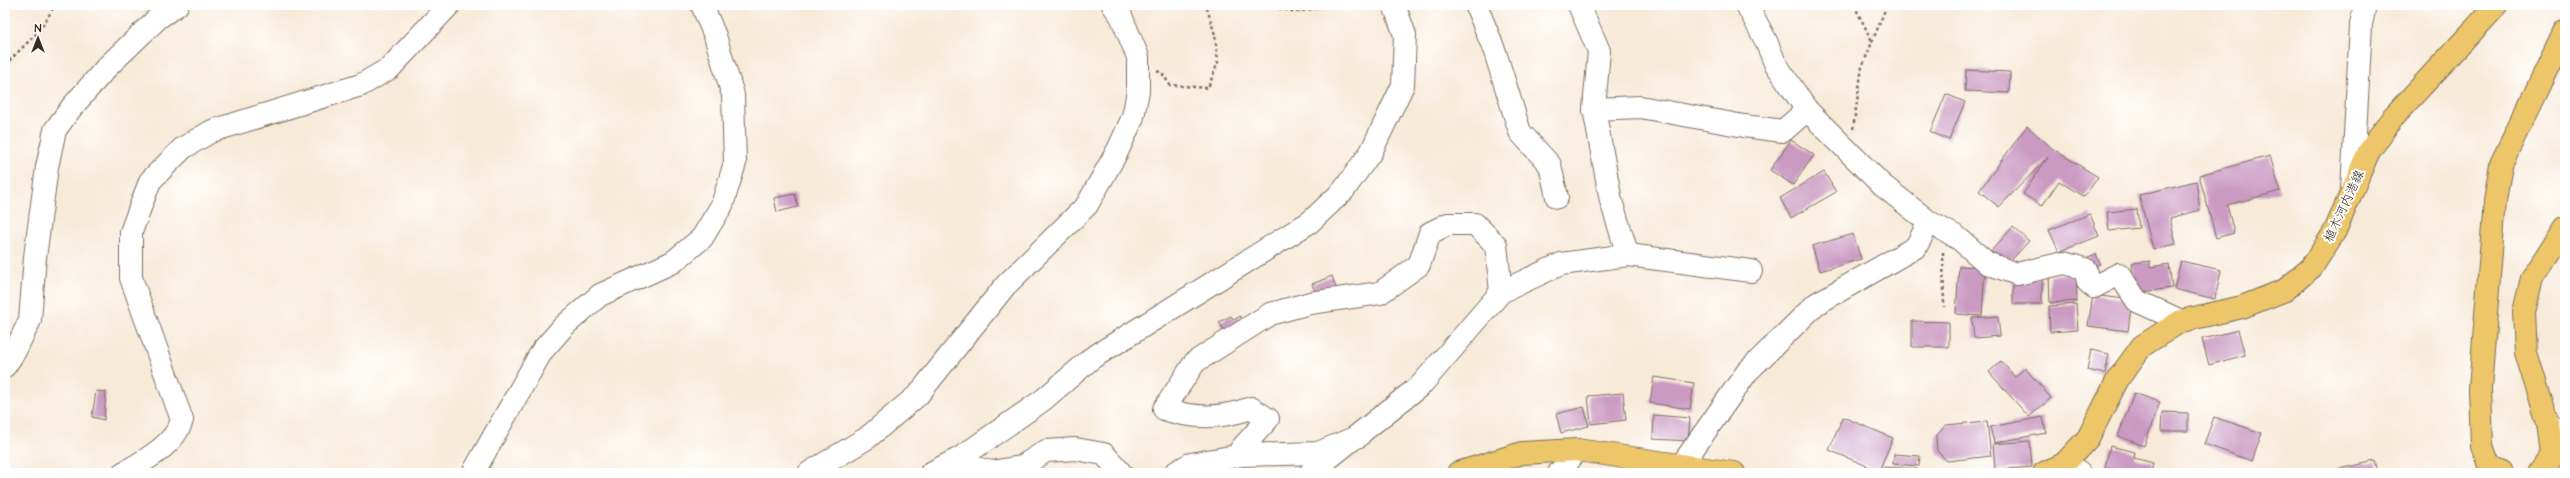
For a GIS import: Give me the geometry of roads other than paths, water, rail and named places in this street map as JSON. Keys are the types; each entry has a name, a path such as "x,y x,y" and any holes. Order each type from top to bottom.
{"main road":[{"name":"植木河内港線","path":"2044,473 2072,468 2118,379 2142,346 2181,321 2242,307 2284,290 2312,267 2335,231 2368,153 2393,117 2497,5"},
{"path":"2502,473 2488,465 2482,446 2480,389 2495,201 2502,164 2565,31"},
{"path":"2538,473 2552,454 2548,423 2526,353 2524,312 2532,278 2565,227"},
{"path":"1458,473 1522,453 1577,450 1734,473"}],"street":[{"path":"5,366 15,352 30,320 45,182 55,130 106,67 158,18 177,5"},
{"path":"123,473 155,455 180,427 182,420 132,278 132,232 150,181 183,148 212,131 362,85 384,72 410,48 449,5"},
{"path":"473,473 542,352 564,326 600,295 673,262 702,238 722,205 735,163 733,95 715,36 702,5"},
{"path":"809,473 867,438 918,395 1005,286 1087,205 1118,150 1133,117 1138,92 1138,56 1122,16 1113,5"},
{"path":"931,473 960,458 1043,400 1092,358 1310,222 1343,191 1371,152 1403,85 1405,35 1394,5"},
{"path":"1476,5 1495,52 1520,132 1550,165 1557,197"},
{"path":"1579,5 1599,51 1594,110 1611,201 1628,255"},
{"path":"1747,5 1775,63 1807,110 1882,185 1929,222 1957,237 1987,263 2017,274 2064,263 2085,269 2088,282 2094,287 2120,274 2137,302 2181,321"},
{"path":"2351,193 2361,33 2366,5"},
{"path":"1594,110 1640,107 1744,126 1783,131 1807,110"},
{"path":"1681,466 1747,372 1758,361 1816,304 1916,247 1929,222"},
{"path":"1242,455 1241,449 1268,419 1251,408 1230,416 1184,416 1164,409 1195,362 1226,341 1270,314 1310,303 1380,293 1419,265 1430,233 1448,224 1475,224 1496,245 1500,292"},
{"path":"1310,473 1421,386 1500,292 1561,264 1628,255 1751,271"},
{"path":"2548,423 2565,442"},
{"path":"1175,473 1190,464 1242,455 1318,453 1359,436"},
{"path":"960,458 964,465 991,472 1021,467 1046,451 1075,449 1104,454 1121,473"},
{"path":"1559,473 1577,450"}]}
